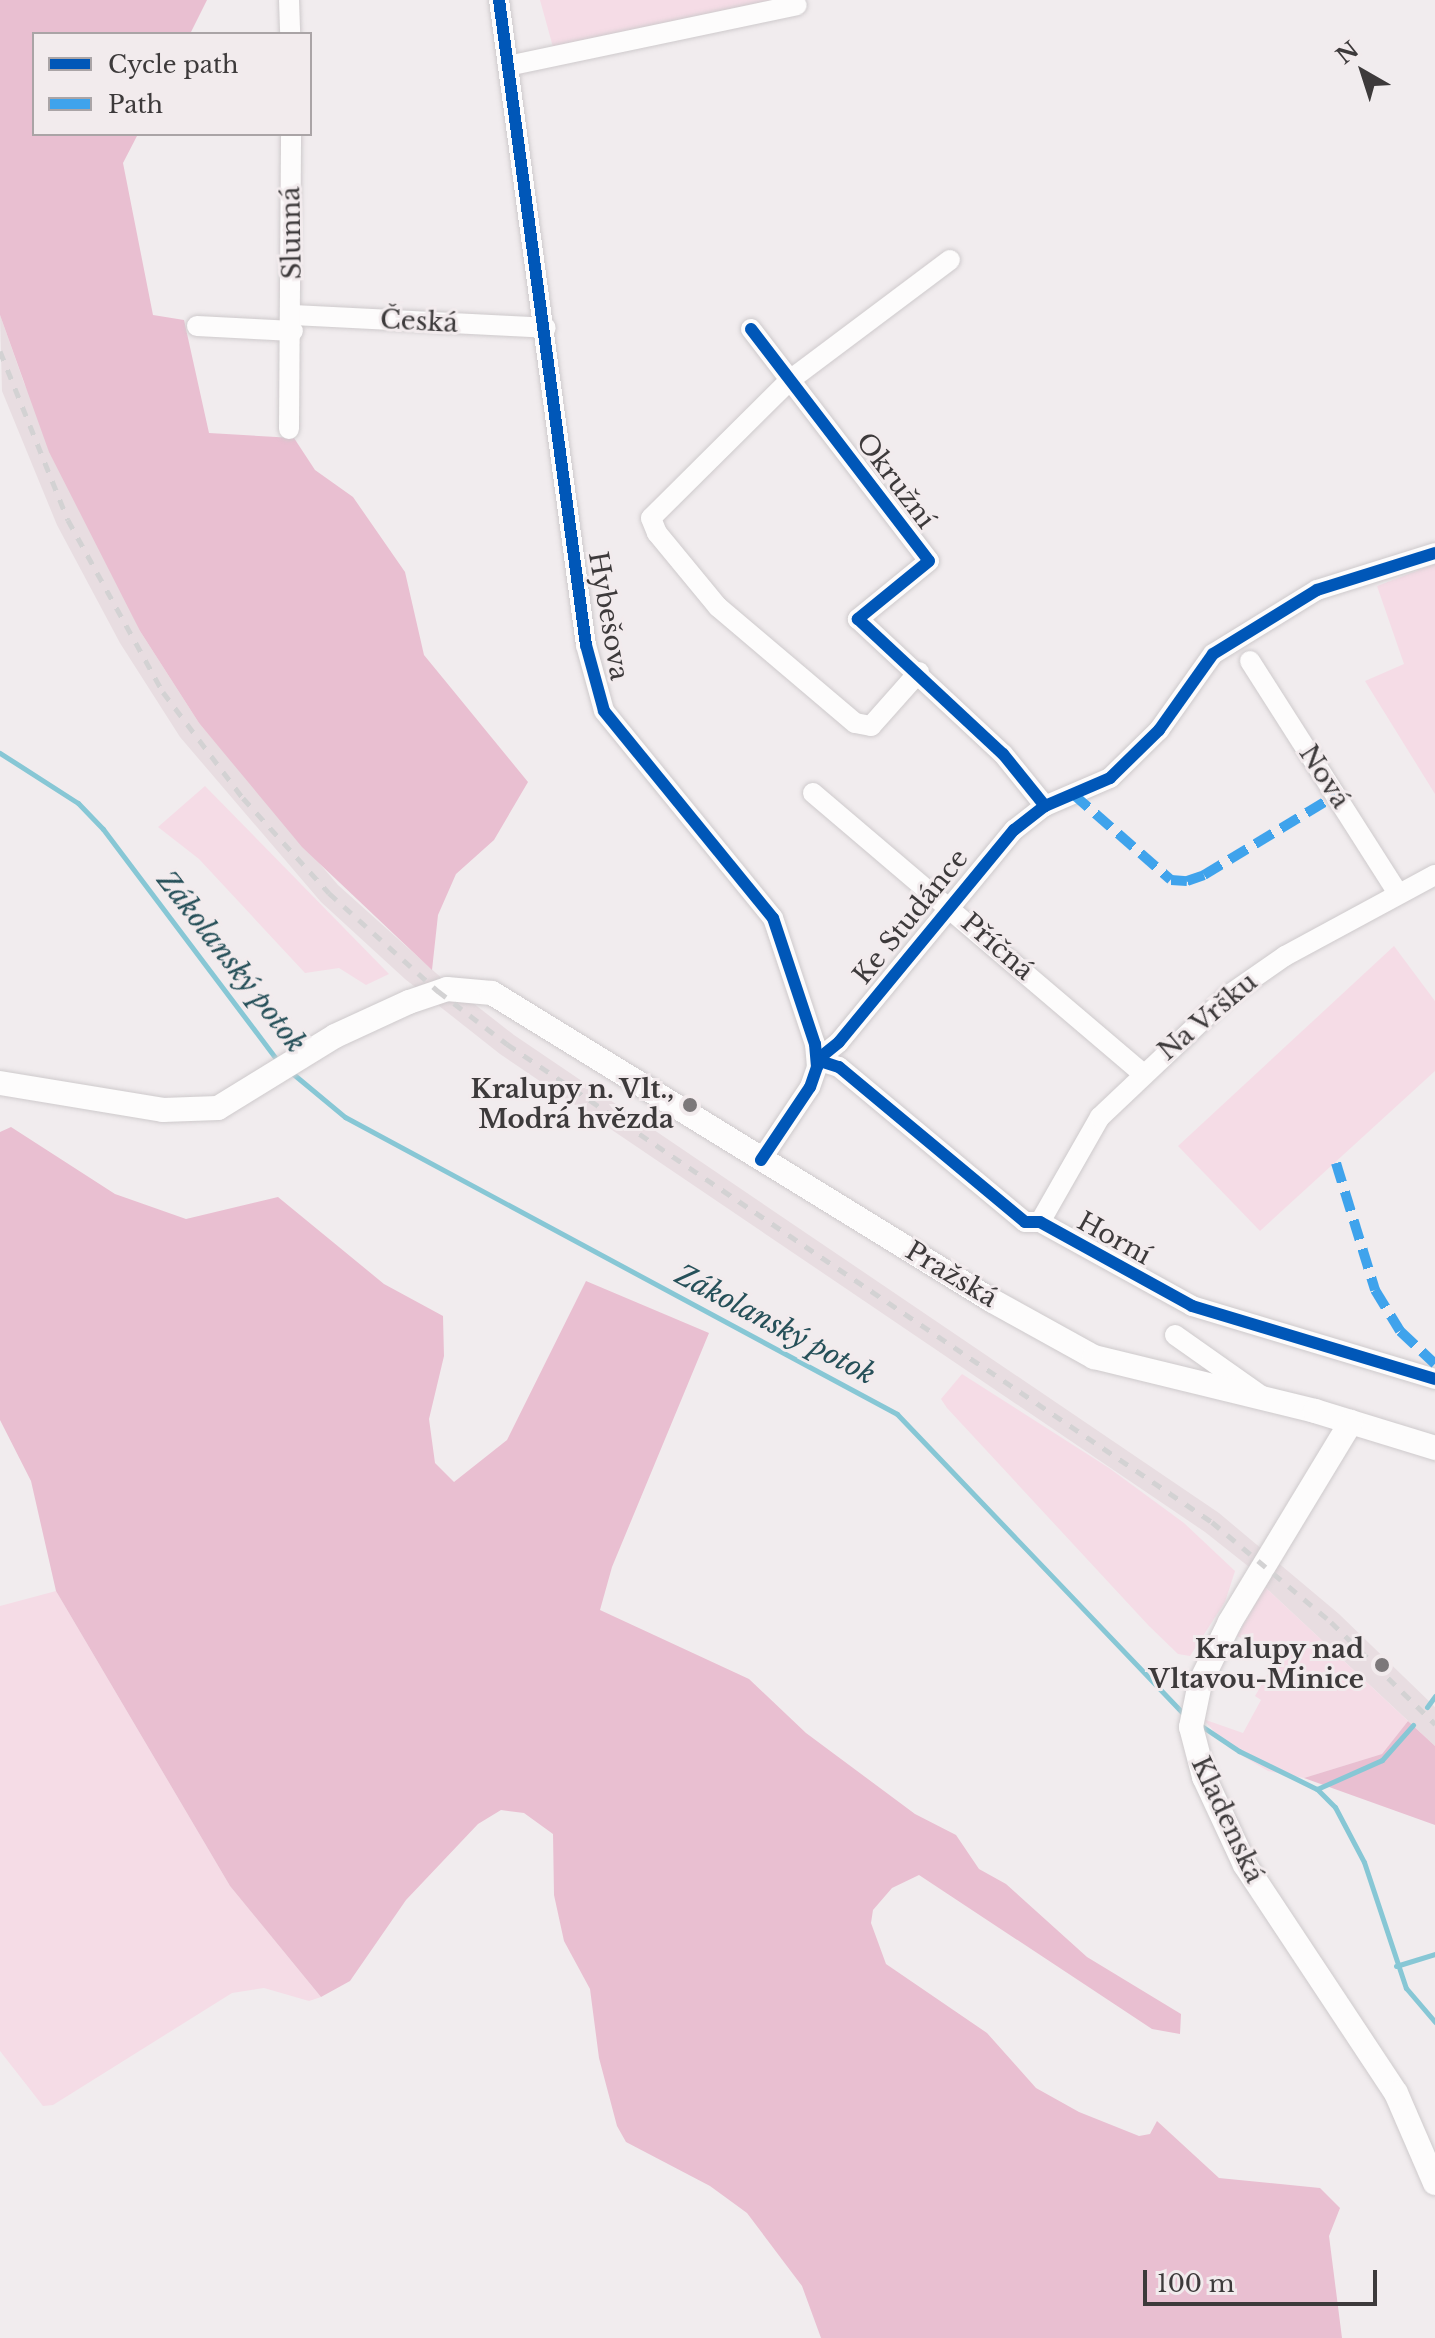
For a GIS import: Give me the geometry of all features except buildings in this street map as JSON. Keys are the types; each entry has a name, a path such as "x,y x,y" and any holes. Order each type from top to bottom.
{"main road":[{"name":"Pražská","path":"0,1083 190,1112 218,1108 271,1080 335,1036 438,991 492,993 761,1160 1094,1357 1266,1399 1435,1448"},
{"name":"Kladenská","path":"1351,1422 1230,1622 1194,1704 1193,1748 1245,1865 1396,2093 1431,2173"}],"street":[{"path":"289,0 290,32"},
{"name":"Hybešova","path":"499,0 546,328 586,645 604,711 773,918 784,939 817,1060"},
{"path":"508,66 797,5"},
{"name":"Slunná","path":"289,429 293,323 291,136"},
{"path":"950,260 790,380 658,506 651,518 657,533 718,607 855,723 871,726 919,672 1003,754 1045,806"},
{"path":"197,326 293,323"},
{"name":"Česká","path":"293,323 546,328"},
{"name":"Okružní","path":"751,329 929,561 858,619 919,672"},
{"name":"Ke Studánce","path":"817,1060 839,1042 992,853 1045,806 1110,778 1159,730 1213,654 1317,590 1435,553"},
{"name":"Nová","path":"1250,661 1398,893"},
{"name":"Příčná","path":"813,793 949,905 1142,1073"},
{"name":"Na Vršku","path":"1040,1222 1088,1133 1142,1073 1229,995 1285,956 1435,875"},
{"path":"761,1160 810,1087 817,1060"},
{"name":"Horní","path":"817,1060 839,1067 1014,1215 1040,1222 1192,1306 1435,1379"},
{"path":"1175,1335 1266,1399"}],"shaded area":[{"path":"0,0 207,0 191,32 32,32 32,136 137,136 123,163 153,315 184,320 209,433 294,438 315,470 353,497 405,572 424,655 528,782 494,840 456,874 438,915 432,970 302,847 199,723 140,631 49,452 0,315"},
{"path":"540,0 774,0 553,47"},
{"path":"0,315 24,383 140,631 199,723 338,885 446,982 514,1035 1219,1513 1339,1614 1435,1707 1435,1746 1265,1587 1258,1574 1205,1532 500,1054 405,979 321,902 180,737 120,643 57,525 2,391"},
{"path":"1435,564 1435,794 1365,681 1404,664 1377,586"},
{"path":"205,786 389,974 366,985 339,968 305,973 199,859 158,827"},
{"path":"1394,946 1435,1001 1435,1071 1260,1231 1178,1146"},
{"path":"11,1127 115,1194 186,1219 278,1197 384,1284 443,1316 444,1356 429,1419 435,1463 454,1482 507,1440 586,1281 709,1333 612,1567 600,1610 749,1679 806,1733 915,1814 956,1835 979,1869 1006,1884 1087,1957 1181,2014 1180,2034 1152,2029 919,1875 892,1888 873,1910 871,1923 886,1964 987,2033 1036,2088 1079,2112 1139,2136 1150,2134 1157,2121 1219,2178 1320,2188 1340,2208 1329,2236 1342,2338 821,2338 802,2286 747,2213 710,2186 626,2142 617,2126 599,2058 590,1989 564,1941 554,1895 553,1834 524,1813 501,1810 478,1824 406,1900 350,1981 321,1997 230,1886 56,1591 31,1481 0,1420 0,1132"},
{"path":"962,1374 1109,1468 1184,1523 1235,1571 1225,1602 1190,1656 1178,1654 1149,1626 947,1408 941,1399"},
{"path":"1265,1587 1408,1721 1382,1754 1304,1778 1268,1771 1229,1748 1203,1719 1243,1733 1261,1700 1255,1696 1279,1655 1237,1636"},
{"path":"56,1591 230,1886 321,1997 309,2001 264,1988 232,1993 53,2105 43,2106 0,2051 0,1606"},
{"path":"1408,1721 1435,1746 1435,1825 1304,1778 1382,1754"}],"waterway":[{"name":"Zákolanský potok","path":"0,753 78,803 103,829 278,1061"},
{"name":"Zákolanský potok","path":"292,1073 345,1117 897,1414 1185,1715"},
{"path":"1427,1707 1435,1696"},
{"name":"Zákolanský potok","path":"1200,1725 1239,1751 1317,1789 1335,1807 1364,1862 1406,1988 1435,2022"},
{"path":"1317,1789 1382,1760 1413,1725"},
{"path":"1396,1966 1435,1954"}],"railway":[{"path":"0,351 68,520 163,692 243,798 329,893 438,991 507,1044 1212,1522 1331,1622 1435,1724"}],"marked path":[{"path":"1073,794 1171,880 1187,881 1204,875 1336,795"},
{"path":"1336,1163 1375,1290 1400,1331 1435,1364"}],"cycle path":[{"path":"499,0 586,645 604,711 773,918 815,1044 817,1067 810,1087 761,1160"},
{"path":"751,329 929,561 858,619 1003,754 1045,806"},
{"path":"817,1060 839,1042 1014,830 1045,806 1110,778 1159,730 1213,654 1317,590 1435,553"},
{"path":"817,1060 839,1067 1025,1222 1040,1222 1192,1306 1435,1379"}],"place":[{"name":"Kralupy n. Vlt., Modrá hvězda","path":"690,1105"},
{"name":"Kralupy nad Vltavou-Minice","path":"1382,1665"}]}
